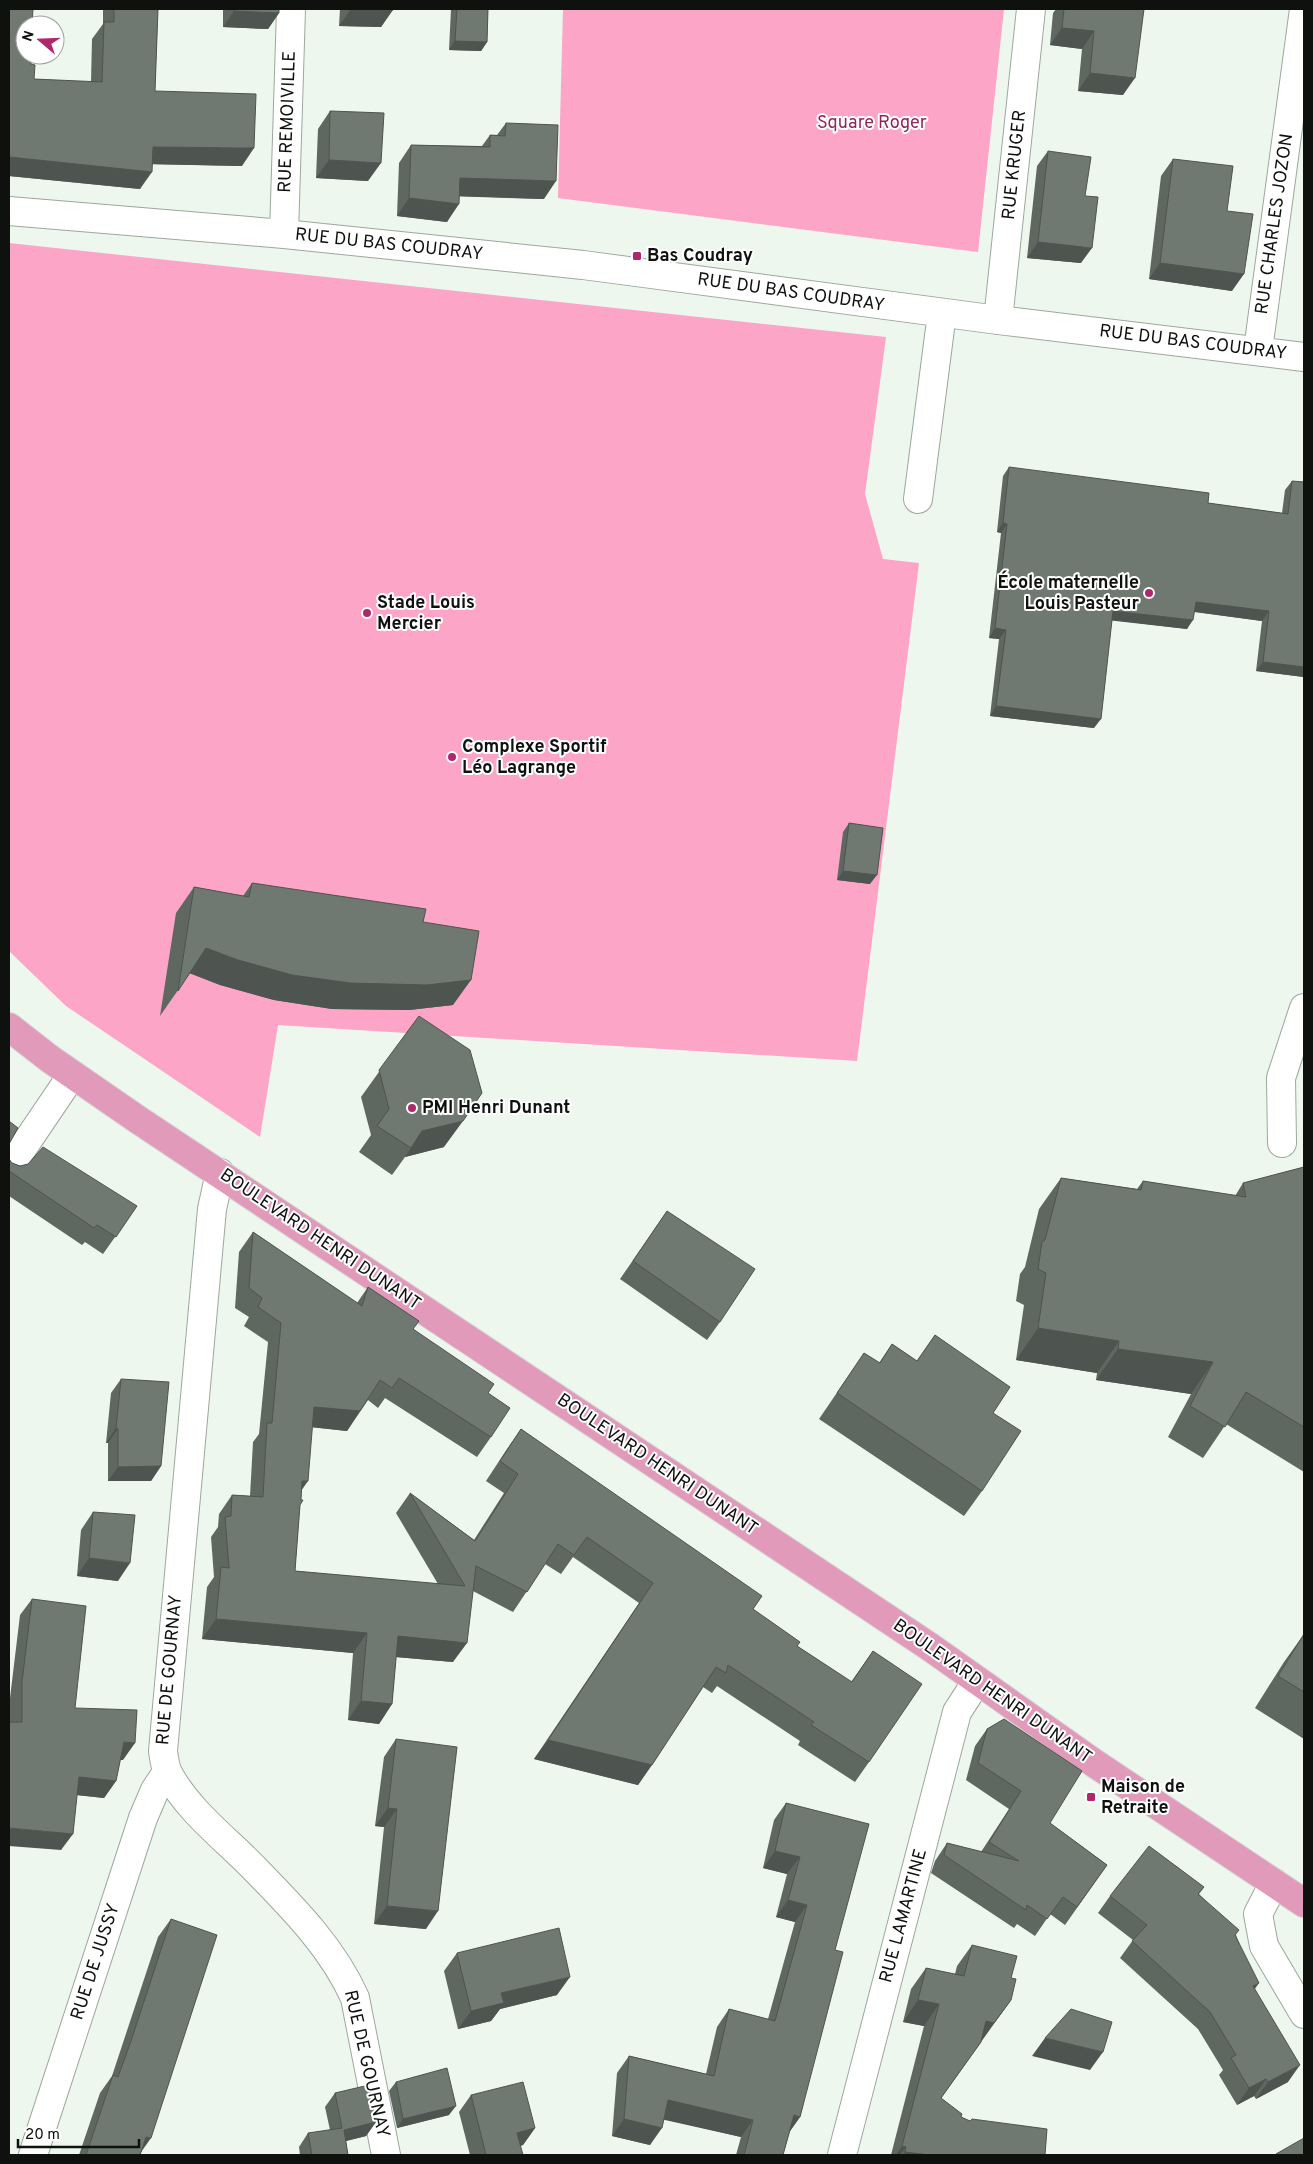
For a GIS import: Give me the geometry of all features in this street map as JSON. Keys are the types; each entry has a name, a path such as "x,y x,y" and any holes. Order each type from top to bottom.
{"main road":[{"name":"BOULEVARD HENRI DUNANT","path":"9,1027 72,1075 977,1681 1304,1903"}],"street":[{"name":"RUE REMOIVILLE","path":"284,234 291,9"},
{"name":"RUE KRUGER","path":"998,320 1031,9"},
{"name":"RUE CHARLES JOZON","path":"1258,350 1304,9"},
{"name":"RUE DU BAS COUDRAY","path":"9,211 284,234 583,265 942,313 1304,356"},
{"path":"918,499 942,313"},
{"path":"1282,1143 1281,1078 1304,1008"},
{"path":"9,1168 72,1075"},
{"name":"RUE DE GOURNAY","path":"220,1173 212,1208 163,1751 167,1772 191,1806 256,1870 330,1951 344,1975 355,1998 386,2155"},
{"name":"RUE LAMARTINE","path":"842,2155 957,1712 977,1681"},
{"name":"RUE DE JUSSY","path":"33,2155 143,1818 154,1790 167,1772"},
{"path":"1274,1883 1258,1914 1264,1946 1304,2014"}],"green space":[{"name":"Square Roger","path":"563,9 1004,9 978,252 558,198"},
{"name":"Complexe Sportif Léo Lagrange","path":"9,243 886,337 865,494 883,559 919,563 857,1061 278,1025 260,1137 66,1006 9,951"}],"building":[{"path":"9,9 33,9 33,15 15,15 15,65 35,65 34,79 102,82 104,22 114,22 114,9 158,9 155,91 256,94 254,148 153,147 152,172 9,157"},
{"path":"234,9 279,9 279,13 234,11"},
{"path":"351,9 393,9 393,10"},
{"path":"457,9 488,9 487,42 455,41"},
{"path":"1064,9 1144,9 1135,78 1090,73 1094,31 1062,28"},
{"path":"330,111 384,113 381,163 329,160"},
{"path":"506,123 558,125 556,181 460,178 459,204 409,198 411,145 490,147 490,135 505,136"},
{"path":"1048,151 1091,157 1085,196 1098,197 1092,248 1038,242"},
{"path":"1173,159 1233,166 1227,211 1253,214 1244,274 1160,263"},
{"name":"École maternelle Louis Pasteur","path":"1009,467 1209,493 1208,503 1288,514 1292,481 1304,482 1304,667 1263,662 1269,611 1196,602 1193,620 1113,611 1101,719 996,706 1006,630 995,628 1007,524 1003,523"},
{"path":"849,823 883,828 877,875 843,871"},
{"path":"252,883 426,909 423,922 479,931 471,980 427,985 350,983 292,975 238,960 206,948 178,991 194,887 249,897"},
{"path":"419,1016 470,1050 482,1093 463,1121 422,1131 411,1148 377,1126 389,1109 379,1070"},
{"path":"9,1121 18,1128 9,1144"},
{"path":"43,1147 137,1206 116,1237 97,1225 94,1228 9,1171 9,1159 12,1163 20,1166 28,1164"},
{"path":"1304,1167 1304,1427 1246,1392 1225,1427 1190,1406 1213,1362 1118,1349 1119,1341 1038,1328 1046,1273 1038,1269 1042,1242 1045,1240 1061,1178 1141,1190 1143,1181 1246,1197 1243,1183"},
{"path":"667,1211 755,1269 720,1322 633,1261"},
{"path":"253,1232 362,1306 368,1287 419,1321 413,1329 494,1384 488,1393 510,1408 491,1437 399,1378 392,1388 380,1380 360,1411 314,1407 308,1481 302,1481 301,1500 303,1500 300,1505 295,1571 465,1586 410,1493 475,1541 518,1474 500,1461 521,1429 762,1596 753,1609 800,1642 797,1646 852,1682 873,1651 922,1684 869,1762 811,1725 814,1722 728,1665 726,1673 716,1667 652,1765 548,1740 653,1583 587,1537 574,1555 558,1544 527,1592 476,1566 467,1643 398,1636 392,1704 361,1701 367,1633 216,1619 221,1567 229,1568 225,1517 231,1516 232,1495 263,1497 267,1423 272,1423 281,1323 258,1307 262,1298 249,1288"},
{"path":"935,1335 1010,1387 993,1413 1021,1431 982,1491 837,1393 864,1353 880,1363 892,1344 917,1361"},
{"path":"121,1379 169,1382 161,1466 118,1467 118,1429 116,1428"},
{"path":"93,1512 135,1515 130,1563 89,1558"},
{"path":"32,1599 86,1606 75,1708 137,1710 135,1743 124,1742 116,1781 79,1777 73,1834 9,1828 9,1722 22,1722 22,1682"},
{"path":"1304,1634 1304,1692 1278,1676"},
{"path":"1004,1719 1082,1771 1050,1823 1107,1865 1077,1907 1063,1897 1047,1919 1027,1905 1026,1910 944,1855 947,1843 1019,1861 989,1842 1021,1791 978,1763 987,1729"},
{"path":"396,1739 457,1747 438,1911 387,1906 397,1809 388,1808"},
{"path":"786,1803 869,1824 835,1950 843,1952 800,2117 794,2115 783,2155 744,2155 753,2120 668,2100 662,2128 624,2119 629,2056 714,2076 729,2009 775,2021 807,1905 788,1900 800,1857 775,1851"},
{"path":"1149,1846 1204,1887 1198,1894 1239,1930 1235,1935 1259,1983 1253,1986 1300,2065 1268,2082 1266,2079 1249,2088 1231,2058 1236,2055 1210,2012 1132,1941 1147,1925 1110,1896"},
{"path":"171,1919 217,1935 151,2138 146,2137 140,2155 86,2155 113,2075 118,2077"},
{"path":"559,1928 570,1977 501,1993 504,2003 471,2011 457,1953"},
{"path":"972,1945 1017,1956 1011,1978 1016,1979 1011,2000 994,2023 986,2021 981,2042 941,2098 962,2114 961,2117 970,2121 972,2119 1047,2129 1045,2155 929,2155 905,2152 906,2147 902,2146 939,2004 918,2000 926,1968 964,1976"},
{"path":"1071,2009 1112,2022 1103,2052 1045,2038"},
{"path":"447,2068 456,2106 403,2119 396,2082"},
{"path":"523,2082 535,2128 517,2133 523,2155 486,2155 471,2095"},
{"path":"369,2085 376,2122 344,2130 348,2155 312,2155 308,2133 342,2128 335,2093"},
{"path":"1304,2138 1304,2155 1276,2154"}],"place":[{"name":"Bas Coudray","path":"637,256"},
{"name":"École maternelle Louis Pasteur","path":"1149,593"},
{"name":"Stade Louis Mercier","path":"367,613"},
{"name":"Complexe Sportif Léo Lagrange","path":"452,757"},
{"name":"PMI Henri Dunant","path":"412,1108"},
{"name":"Maison de Retraite","path":"1091,1797"}]}
